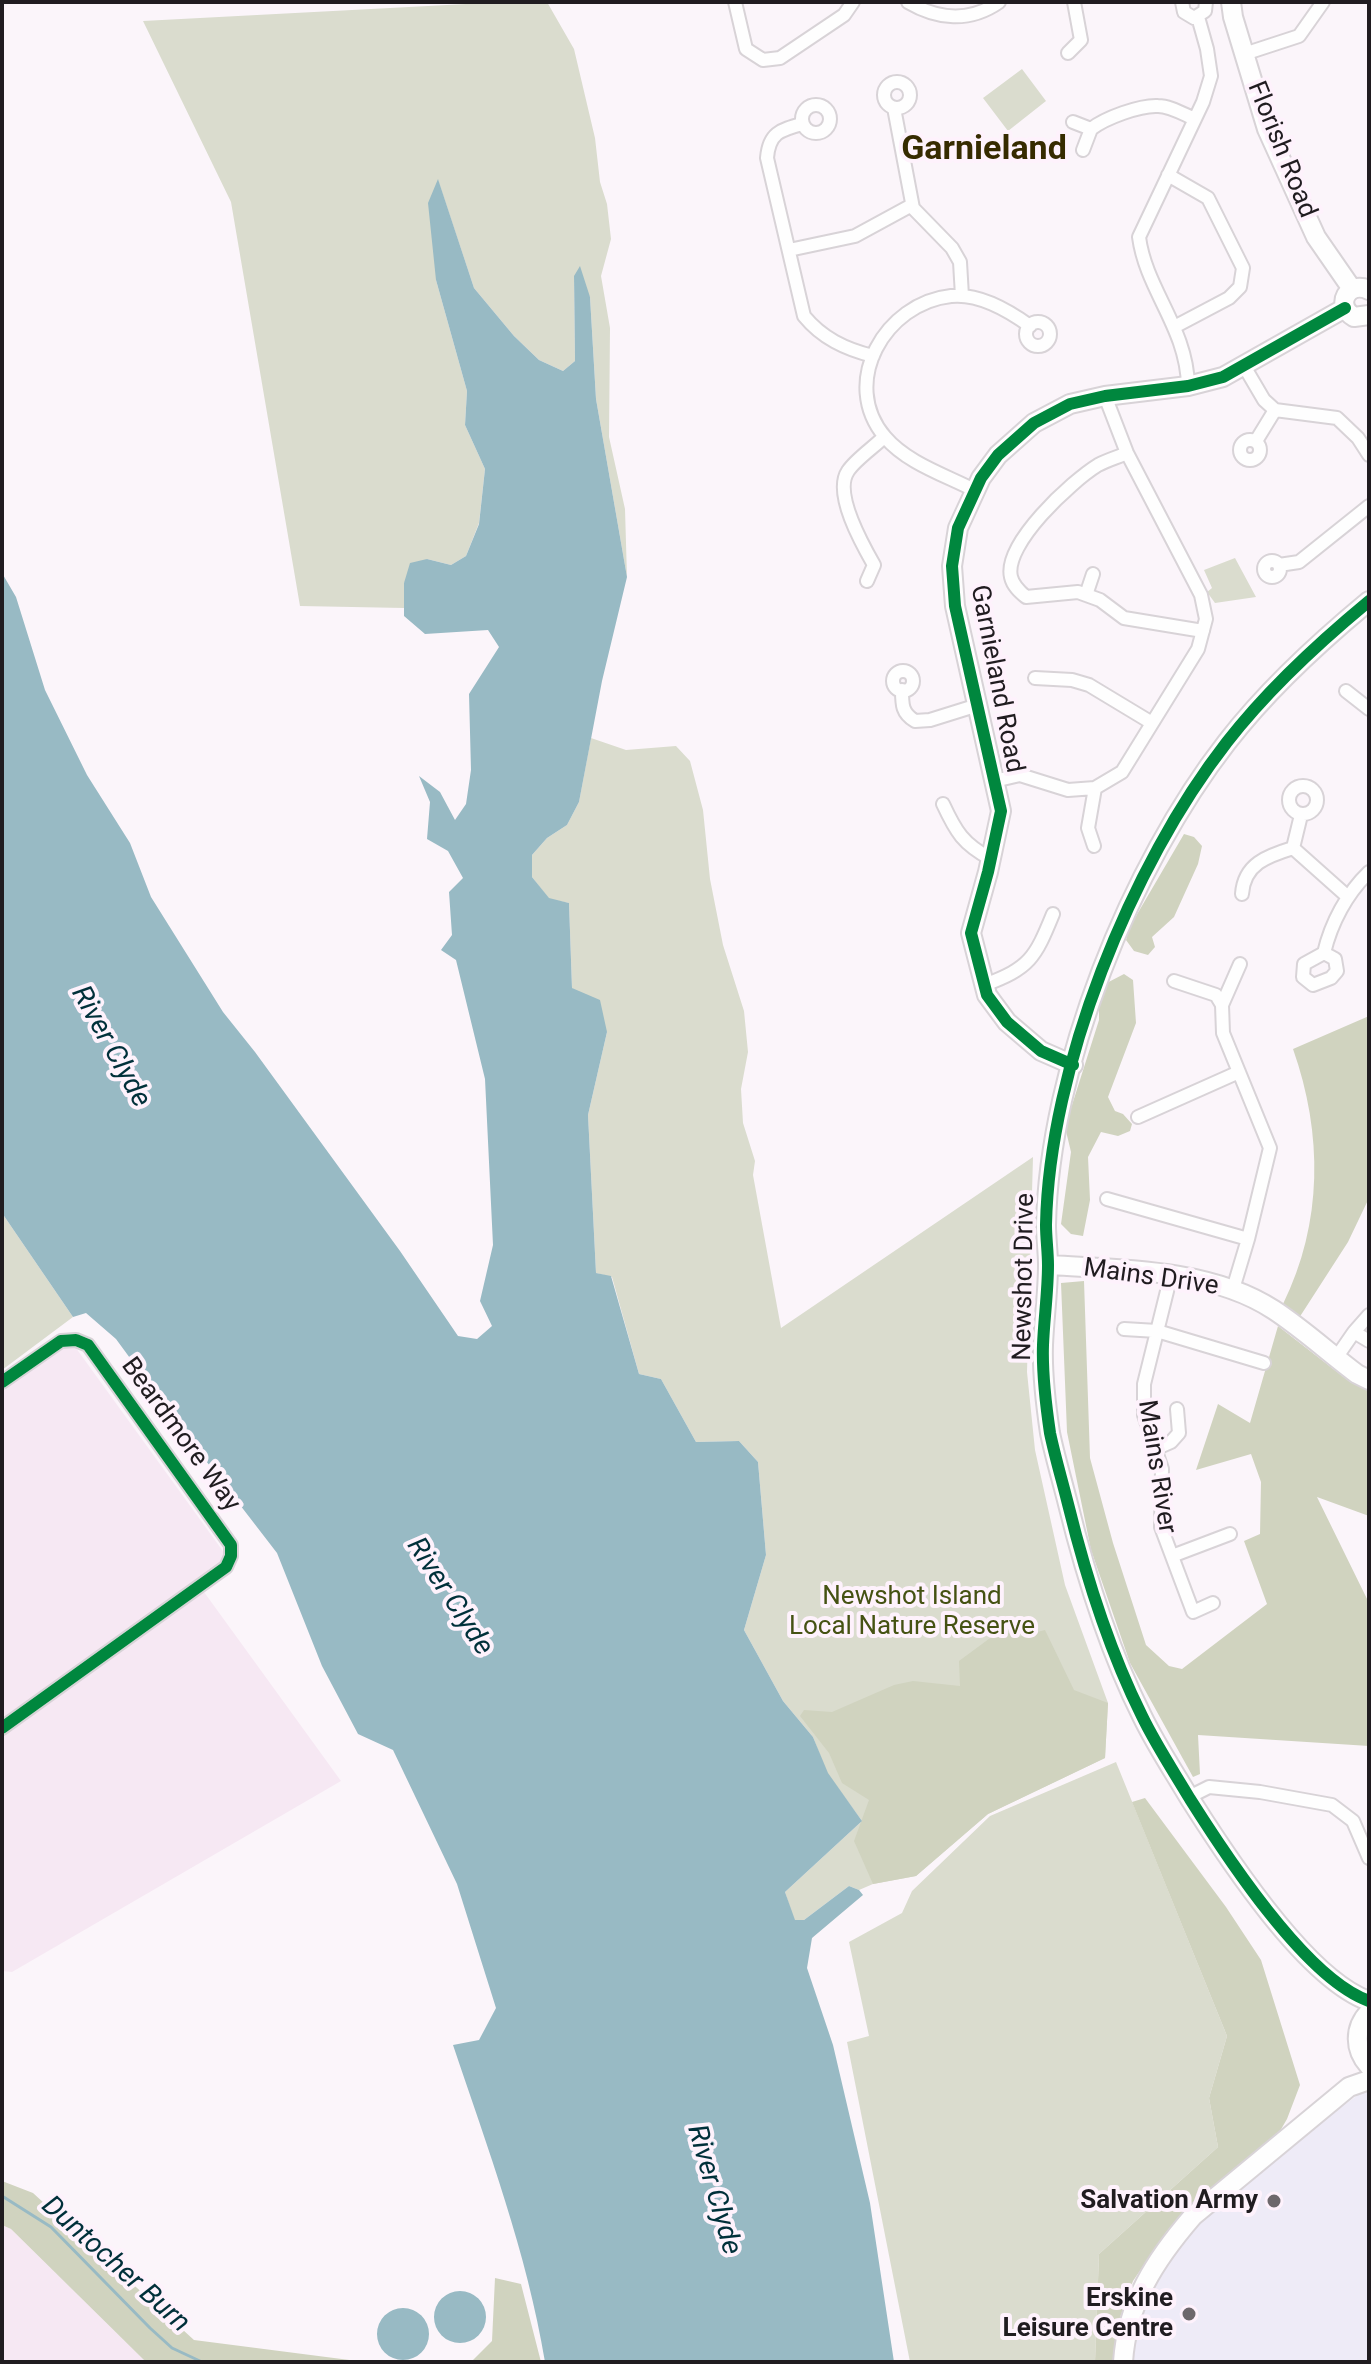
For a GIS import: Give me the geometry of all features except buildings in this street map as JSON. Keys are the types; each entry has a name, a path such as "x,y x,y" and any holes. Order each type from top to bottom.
{"street":[{"path":"735,2 746,49 763,60 780,58 844,15 853,2"},
{"path":"908,2 928,14 960,17 999,2"},
{"path":"1068,53 1081,40 1074,2"},
{"path":"1182,2 1186,14 1198,17"},
{"path":"1198,17 1205,11 1206,2"},
{"name":"Florish Road","path":"1231,2 1267,129 1316,237 1360,289"},
{"path":"1244,54 1299,36 1323,2"},
{"path":"1188,386 1176,326 1142,259 1139,237 1195,119 1211,76 1198,17"},
{"path":"1083,150 1091,129 1102,121 1149,106 1161,106 1195,119"},
{"path":"894,108 912,205 952,248 960,262 962,296"},
{"path":"1073,122 1091,129"},
{"path":"802,124 778,131 768,144 767,158 804,316 817,331 835,343 873,356"},
{"path":"1168,175 1208,198 1243,268 1240,287 1229,298 1176,326"},
{"path":"789,250 855,236 912,205"},
{"path":"1360,289 1344,299 1345,308 1354,317 1369,316"},
{"path":"974,490 907,456 884,437 865,404 868,371 877,343 893,322 922,304 950,296 974,297 1012,313 1030,326"},
{"name":"Garnieland Road","path":"1073,1065 1041,1051 1007,1022 987,995 971,933 1001,811 955,606 952,566 958,528 974,490 998,455 1034,423 1070,404 1105,396 1188,386 1223,377 1345,308"},
{"path":"1244,366 1264,400 1275,410 1337,418 1358,438 1369,455"},
{"path":"994,781 1020,775 1068,790 1095,788 1122,772 1198,649 1206,619 1201,595 1127,453 1105,396"},
{"path":"1256,441 1275,410"},
{"path":"867,581 874,565 855,532 843,490 847,472 884,437"},
{"path":"1127,453 1099,464 1047,508 1027,534 1012,564 1011,577 1026,597 1078,592 1100,600 1124,618 1203,631"},
{"path":"1279,565 1299,562 1369,506"},
{"path":"1086,595 1093,574"},
{"name":"Newshot Drive","path":"1364,2020 1340,1988 1250,1889 1147,1727 1101,1621 1080,1553 1050,1433 1043,1350 1050,1172 1057,1125 1090,998 1141,885 1189,797 1226,743 1295,665 1369,601"},
{"path":"1035,678 1072,680 1089,685 1152,723"},
{"path":"902,690 902,707 915,721 930,720 978,705"},
{"path":"1346,691 1369,709"},
{"path":"1094,846 1088,828 1095,788"},
{"path":"943,804 954,829 970,848 991,859"},
{"path":"1293,848 1301,815"},
{"path":"1242,894 1243,879 1253,866 1271,855 1293,848"},
{"path":"1293,848 1348,897"},
{"path":"1324,953 1328,936 1353,886 1369,872"},
{"path":"984,985 1011,975 1036,955 1053,914"},
{"path":"1233,1289 1270,1148 1223,1033 1222,1005 1240,964"},
{"path":"1174,981 1216,995 1222,1005"},
{"path":"1138,1117 1239,1072"},
{"path":"1107,1199 1248,1239"},
{"name":"Mains Drive","path":"1048,1265 1171,1275 1233,1289 1273,1309 1369,1380"},
{"name":"Mains River","path":"1171,1275 1144,1384 1144,1415 1162,1469 1161,1527 1193,1612 1213,1603"},
{"path":"1336,1358 1369,1315"},
{"path":"1124,1329 1157,1331 1264,1363"},
{"path":"1354,1332 1369,1341"},
{"name":"Beardmore Way","path":"2,1382 61,1341 76,1340 88,1345 231,1545 231,1556 226,1567 2,1728"},
{"path":"1155,1449 1171,1442 1179,1433 1177,1409"},
{"name":"Mains River","path":"1172,1556 1230,1534"},
{"path":"1189,1797 1209,1787 1260,1792 1332,1805 1364,1830 1369,1858"},
{"name":"Newshot Drive","path":"1340,1988 1369,2001"},
{"path":"1349,2087 1364,2059 1364,2020"},
{"path":"1123,2362 1125,2338 1142,2287 1172,2241 1193,2216 1349,2087 1369,2080"}],"shaded area":[{"path":"68,1337 225,1554 204,1592 341,1781 12,1972 2,1971 2,1385"},
{"path":"1363,2091 1369,2091 1369,2362 1132,2362 1131,2341 1152,2285 1175,2249 1215,2208"},
{"path":"2,2225 11,2229 146,2362 2,2362"}],"green space":[{"path":"547,2 574,49 595,138 611,239 601,276 610,328 609,437 625,509 627,577 596,399 590,297 574,276 575,361 563,371 539,360 514,336 474,288 438,180 436,280 467,391 465,425 485,469 479,523 466,556 451,565 427,559 404,583 404,608 300,606 231,202 143,21"},
{"path":"1022,69 1046,101 1008,131 983,98"},
{"path":"1235,558 1256,597 1215,603 1207,592 1212,588 1204,570"},
{"name":"Newshot Island Local Nature Reserve","path":"591,738 626,750 676,746 690,761 703,810 710,879 723,945 744,1011 748,1052 741,1089 743,1123 755,1161 753,1175 781,1328 1033,1157 1027,1372 1035,1450 1065,1585 1108,1703 1105,1758 988,1814 916,1876 873,1884 859,1890 849,1886 804,1920 794,1920 785,1892 862,1821 827,1773 813,1737 783,1701 744,1630 766,1555 758,1462 739,1441 696,1442 661,1379 639,1374 612,1277 596,1273 588,1115 607,1032 572,988 569,903 549,899 532,877 532,855 547,838 567,825 579,802"},
{"path":"1184,834 1194,837 1202,846 1198,864 1174,917 1152,937 1155,947 1148,955 1134,951 1126,940 1129,928"},
{"path":"1124,974 1133,980 1136,1023 1108,1097 1115,1111 1123,1114 1132,1124 1130,1131 1118,1136 1101,1132 1088,1157 1090,1200 1083,1236 1071,1234 1061,1224 1071,1152 1065,1127 1099,1020 1099,987"},
{"path":"1369,1016 1369,1198 1348,1242 1299,1318 1283,1304 1306,1242 1312,1210 1314,1146 1310,1113 1293,1049"},
{"path":"2,1213 73,1317 2,1370"},
{"path":"1084,1281 1090,1458 1146,1645 1169,1666 1182,1669 1267,1604 1244,1541 1260,1534 1261,1482 1251,1454 1196,1470 1218,1404 1250,1423 1278,1326 1350,1382 1369,1391 1369,1516 1317,1497 1369,1603 1369,1746 1198,1735 1200,1774 1193,1777 1130,1663 1091,1550 1067,1432 1061,1283"},
{"path":"1001,1630 1018,1637 1045,1630 1074,1690 1108,1703 1105,1758 988,1814 916,1876 873,1884 854,1841 869,1800 842,1783 829,1753 800,1716 804,1710 832,1712 894,1685 913,1681 960,1686 959,1661"},
{"path":"1116,1762 1227,2036 1209,2098 1218,2147 1099,2254 1095,2362 910,2362 847,2042 869,2036 849,1942 902,1913 912,1891 990,1816"},
{"path":"1145,1798 1261,1960 1300,2085 1276,2138 1217,2184 1167,2231 1133,2281 1116,2329 1114,2362 1095,2362 1099,2254 1218,2147 1209,2098 1227,2036 1132,1802"},
{"path":"2,2181 33,2193 194,2340 365,2362 146,2362 11,2229 2,2225"},
{"path":"495,2278 521,2284 541,2362 471,2362 492,2341"}],"water":[{"name":"River Clyde","path":"438,179 474,288 514,336 539,360 563,371 575,361 574,276 580,266 590,297 596,399 627,577 602,681 579,802 567,825 547,838 532,855 532,877 549,898 569,903 572,988 600,1000 607,1032 588,1115 596,1273 611,1276 639,1374 661,1379 696,1442 739,1441 758,1462 766,1555 744,1630 783,1701 813,1737 828,1773 862,1821 785,1892 795,1920 804,1920 849,1886 863,1895 812,1938 807,1968 833,2045 870,2203 894,2362 545,2362 517,2241 453,2045 479,2040 496,2008 457,1884 393,1750 358,1734 322,1666 277,1553 116,1339 86,1313 73,1317 2,1213 2,573 16,597 45,690 87,775 130,843 151,897 223,1012 400,1251 458,1336 477,1339 492,1326 480,1301 493,1245 485,1079 456,960 441,950 452,935 449,892 463,878 448,851 427,839 430,802 419,776 440,792 455,820 466,804 471,770 469,694 499,647 488,630 425,634 404,616 404,583 410,563 427,559 451,565 466,556 479,524 485,469 465,425 467,391 436,280 428,203"},
{"path":"460,2291 478,2299 486,2317 478,2335 460,2343 442,2335 434,2317 442,2299"},
{"path":"403,2308 421,2316 429,2334 421,2352 403,2360 385,2352 377,2334 385,2316"}],"waterway":[{"name":"Duntocher Burn","path":"2,2196 51,2227 172,2348 202,2362"}],"cycle path":[{"path":"1073,1065 1041,1051 1007,1022 987,995 971,933 1001,811 955,606 952,566 958,528 981,478 998,455 1034,423 1070,404 1105,396 1188,386 1223,377 1345,308"},
{"path":"1369,601 1294,668 1227,742 1192,792 1128,907 1079,1036 1062,1101 1051,1164 1046,1225 1048,1275 1043,1356 1050,1433 1082,1558 1108,1638 1147,1727 1205,1823 1269,1913 1320,1968 1345,1988 1369,2001"},
{"path":"2,1382 61,1341 76,1340 88,1345 231,1545 231,1556 226,1567 2,1728"}],"place":[{"name":"Salvation Army","path":"1274,2201"},
{"name":"Erskine Leisure Centre","path":"1189,2314"}],"district":[{"name":"Garnieland","path":"984,150"}]}
